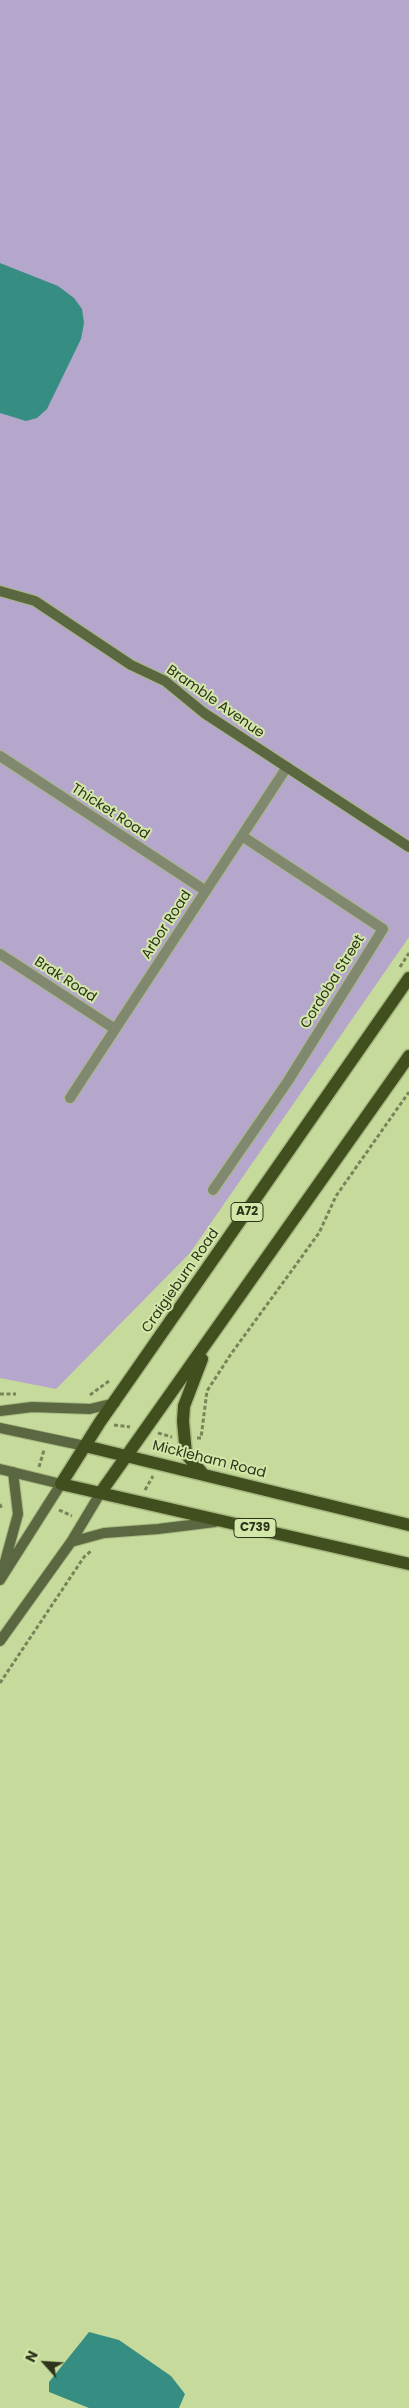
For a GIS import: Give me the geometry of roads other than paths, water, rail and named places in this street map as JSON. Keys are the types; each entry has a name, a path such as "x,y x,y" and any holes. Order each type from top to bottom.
{"main road":[{"name":"Craigieburn Road","path":"61,1484 85,1446 409,978"},
{"path":"101,1492 409,1056"},
{"path":"203,1474 186,1454 183,1439 184,1406 210,1338"},
{"name":"Mickleham Road","path":"85,1446 409,1526"},
{"name":"C739","path":"61,1484 409,1564"}],"street":[{"name":"Bramble Avenue","path":"0,591 35,601 131,665 165,681 204,713 409,847"},
{"name":"Thicket Road","path":"0,756 206,891"},
{"name":"Arbor Road","path":"70,1098 287,767"},
{"name":"Cordoba Street","path":"212,1190 288,1081 383,929 242,836"},
{"name":"Brak Road","path":"0,954 115,1029"},
{"path":"0,1411 32,1407 90,1409 115,1403"},
{"name":"Mickleham Road","path":"0,1428 85,1446"},
{"name":"C739","path":"0,1469 61,1484"},
{"path":"0,1580 18,1514 13,1472"},
{"name":"Craigieburn Road","path":"0,1580 61,1484"},
{"path":"0,1641 71,1542 101,1492"},
{"path":"71,1542 104,1532 158,1529 223,1520"}],"water":[{"path":"0,263 58,286 74,298 82,309 84,323 81,339 47,409 37,418 26,421 0,413"},
{"path":"89,2332 119,2340 171,2376 185,2394 179,2408 89,2408 49,2392 49,2382"}]}
